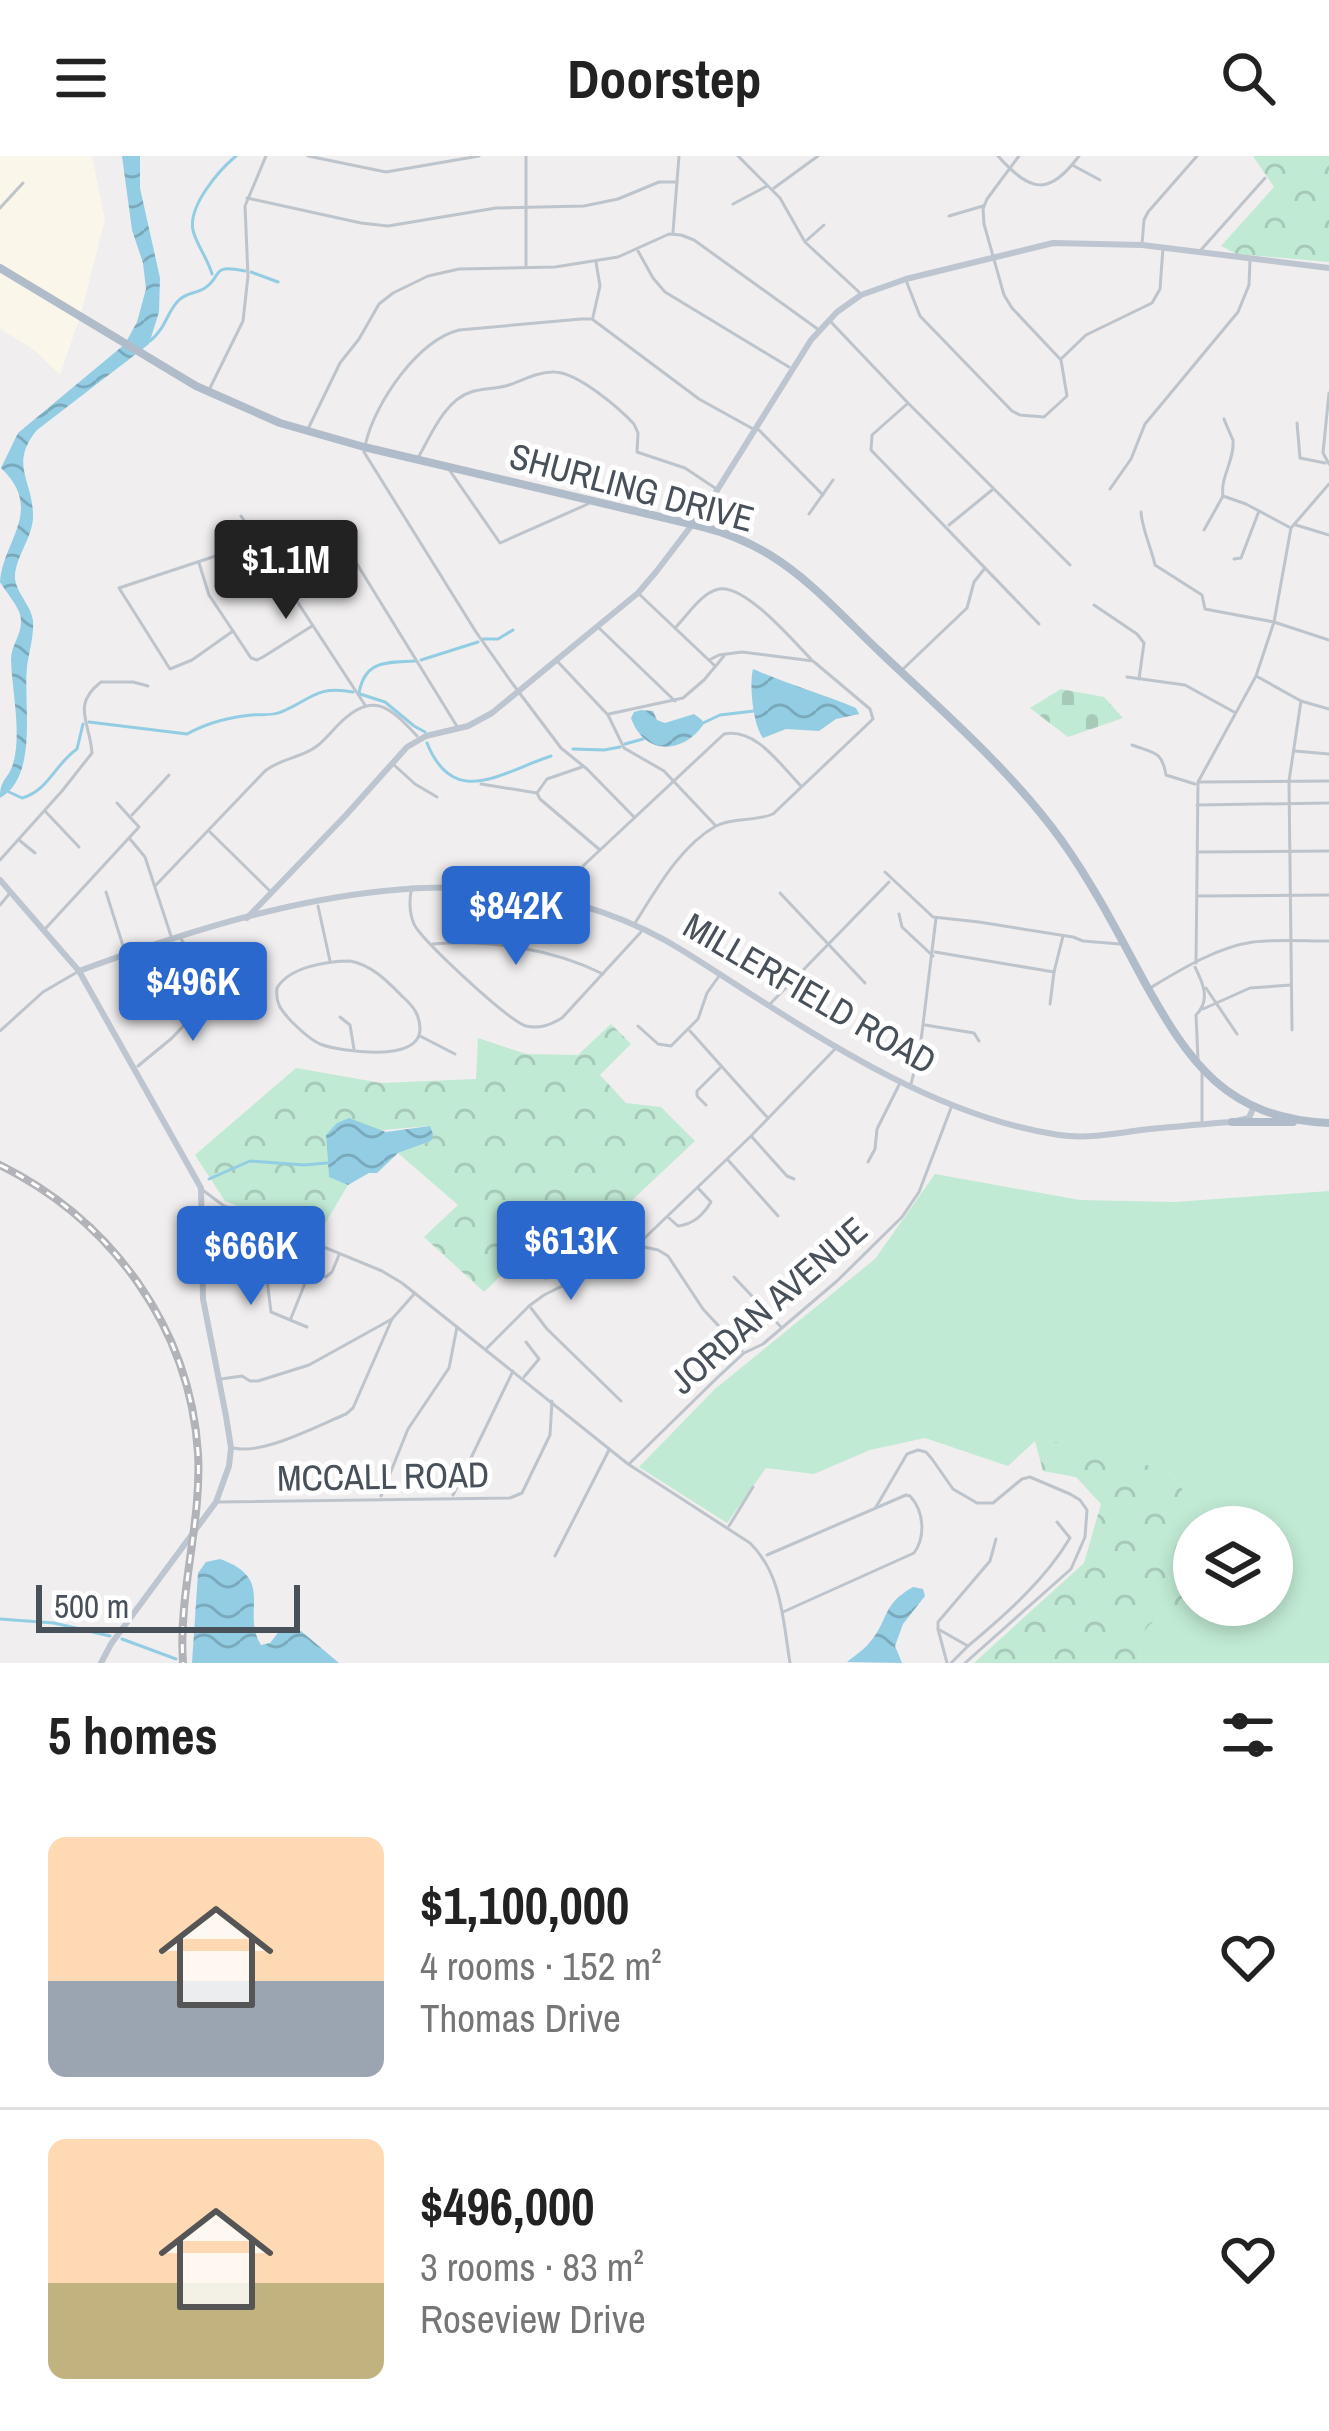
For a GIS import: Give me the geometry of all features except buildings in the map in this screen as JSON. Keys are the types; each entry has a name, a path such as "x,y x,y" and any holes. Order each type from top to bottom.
{"main road":[{"path":"247,917 406,746 484,718 638,593 718,490 819,330 861,296 906,279 1053,243 1142,245 1329,268"},
{"name":"SHURLING DRIVE","path":"0,268 208,392 306,432 692,524 742,540 789,568 1017,785 1080,867 1176,1038 1200,1068 1254,1106"},
{"path":"0,880 79,971 202,1188 205,1316 231,1448 227,1474 216,1502 101,1663"},
{"name":"MILLERFIELD ROAD","path":"79,971 247,917 317,902 412,887 496,887 568,901 639,927 836,1046 952,1105 1069,1136 1235,1121"},
{"path":"1235,1121 1254,1106 1300,1121 1329,1124"},
{"path":"1235,1121 1300,1121"}],"street":[{"path":"208,392 244,321 248,276 245,206 266,156"},
{"path":"308,156 386,172 479,156"},
{"path":"526,156 526,267"},
{"path":"673,234 679,156"},
{"path":"738,156 785,204 805,242 861,296"},
{"path":"733,204 771,187 818,156"},
{"path":"998,156 1031,183 1046,185 1057,182 1079,156"},
{"path":"906,279 920,316 1020,416 1044,417 1067,396 1061,360 1002,290 984,224 984,205 1019,156"},
{"path":"1142,245 1148,212 1197,156"},
{"path":"1072,165 1100,180"},
{"path":"1198,252 1265,178"},
{"path":"247,198 388,226 479,211 584,206 618,199 658,182 676,182"},
{"path":"0,208 23,183"},
{"path":"950,216 984,205"},
{"path":"805,242 824,225"},
{"path":"306,432 335,372 380,304 443,272 596,261 673,234 694,240 819,330"},
{"path":"1061,360 1086,335 1152,303 1160,290 1163,248"},
{"path":"638,250 665,292 793,369"},
{"path":"1110,489 1131,459 1145,424 1238,312 1249,285 1250,260"},
{"path":"592,319 600,286 596,261"},
{"path":"634,817 555,741 476,632 369,462 364,447 373,418 421,353 443,335 592,319 687,392 757,430 823,495"},
{"path":"829,320 1070,565"},
{"path":"418,460 459,398 561,372 634,424 637,452 685,468 718,490"},
{"path":"1328,464 1323,454 1329,393"},
{"path":"908,403 872,435 871,450 1039,624"},
{"path":"1204,530 1223,496 1221,486 1228,469 1233,440 1224,419"},
{"path":"1296,466 1300,458 1298,424"},
{"path":"1300,458 1328,464"},
{"path":"447,466 500,543 592,501"},
{"path":"809,514 833,480"},
{"path":"1237,1034 1195,964 1197,783 1256,676 1274,622 1293,526 1329,484"},
{"path":"946,528 994,489"},
{"path":"1223,496 1293,526 1329,535"},
{"path":"1234,559 1246,551 1259,511"},
{"path":"1141,512 1155,565 1202,596 1204,610 1274,622 1329,640"},
{"path":"241,516 364,706"},
{"path":"233,631 192,660 170,669 119,588 258,542"},
{"path":"264,551 345,550 459,729"},
{"path":"199,561 209,595 249,656 257,660 312,626"},
{"path":"901,672 967,608 974,582 985,568"},
{"path":"412,887 412,920 419,932 506,1015 530,1027 544,1027 562,1018 603,974 639,927 669,870 716,826 770,816 873,718 870,709 813,662 747,597 723,588 711,592 675,628"},
{"path":"638,593 715,666"},
{"path":"1094,604 1144,643 1139,679"},
{"path":"598,627 674,700"},
{"path":"785,657 792,640"},
{"path":"709,659 742,652 813,662"},
{"path":"608,715 674,700 694,689 725,654"},
{"path":"556,661 608,715 627,750 659,768 716,826"},
{"path":"1256,676 1301,701 1329,709"},
{"path":"1127,677 1185,685 1236,712"},
{"path":"0,860 88,758 92,747 83,708 86,696 101,682 148,686"},
{"path":"1292,1030 1288,781 1301,701"},
{"path":"155,886 271,766 314,748 364,706 389,708 419,738"},
{"path":"568,901 577,876 600,850 715,740 734,732 747,734 802,787"},
{"path":"1132,745 1159,755 1169,779 1197,783 1329,781"},
{"path":"1292,751 1329,754"},
{"path":"392,763 437,797"},
{"path":"537,793 547,779 583,766"},
{"path":"130,816 170,775"},
{"path":"481,784 537,793"},
{"path":"537,793 600,850"},
{"path":"44,929 139,827 117,803"},
{"path":"1196,805 1329,803"},
{"path":"44,810 79,847"},
{"path":"208,830 270,891"},
{"path":"18,838 35,853"},
{"path":"129,838 143,853 176,938 220,987 135,1069"},
{"path":"1196,852 1329,851"},
{"path":"885,872 936,918 1124,944"},
{"path":"769,1006 892,881"},
{"path":"0,905 11,892"},
{"path":"106,892 126,954"},
{"path":"780,893 866,983"},
{"path":"1196,896 1329,895"},
{"path":"317,902 331,962"},
{"path":"898,914 902,927 933,954 1054,972"},
{"path":"868,1162 877,1129 906,1084 924,1024 936,918"},
{"path":"1050,1004 1063,936"},
{"path":"1148,989 1246,943 1329,941"},
{"path":"431,944 503,946 603,974"},
{"path":"331,962 356,962 376,971 411,1004 420,1036 406,1049 354,1051 323,1045 296,1026 277,1001 277,988 285,976 331,962"},
{"path":"0,1031 43,992 79,971"},
{"path":"638,1026 655,1042 670,1046 701,1014 720,974"},
{"path":"1202,1124 1196,1015 1250,988 1292,985"},
{"path":"1201,1010 1205,986"},
{"path":"340,1018 352,1030 354,1051"},
{"path":"924,1024 974,1033 979,1041"},
{"path":"688,1029 768,1118"},
{"path":"420,1036 455,1054"},
{"path":"486,1349 529,1306 638,1246 836,1046"},
{"path":"706,1105 697,1094 722,1066"},
{"name":"JORDAN AVENUE","path":"628,1464 744,1354 763,1344 854,1265 910,1207 952,1105"},
{"path":"751,1136 794,1179"},
{"path":"727,1159 778,1216"},
{"path":"202,1188 217,1202 382,1271 416,1293 628,1464 743,1538 764,1556 772,1571 790,1663"},
{"path":"668,1216 679,1226 699,1217 711,1202 698,1188"},
{"path":"239,1243 240,1212"},
{"path":"638,1246 668,1256 703,1309 744,1354"},
{"path":"270,1254 328,1277 339,1254"},
{"path":"202,1266 262,1274 272,1312 307,1327"},
{"path":"290,1319 310,1271"},
{"path":"734,1277 782,1328"},
{"path":"231,1448 254,1448 346,1414 353,1408 392,1319 416,1293"},
{"path":"529,1306 621,1401"},
{"path":"219,1380 242,1376 258,1381 294,1370 392,1319"},
{"path":"381,1498 408,1429 449,1368 458,1326"},
{"path":"523,1378 538,1359 526,1342"},
{"path":"452,1497 513,1371"},
{"name":"MCCALL ROAD","path":"216,1502 510,1498 522,1492 550,1436 552,1401"},
{"path":"556,1556 610,1449"},
{"path":"876,1507 907,1454 918,1450 926,1452 952,1489 977,1503 993,1502 1030,1477 1084,1504 1085,1537 1071,1569 965,1663"},
{"path":"728,1527 753,1486"},
{"path":"764,1556 906,1495 919,1507 922,1531 914,1553 782,1613"},
{"path":"996,1539 990,1562 938,1622 949,1663 1058,1558 1070,1538 1057,1522"},
{"path":"938,1629 968,1646"}],"shaded area":[{"path":"0,156 92,156 105,220 60,375 33,349 0,329"}],"green space":[{"path":"1253,156 1329,156 1329,262 1237,254 1221,246 1274,187"},
{"path":"1061,689 1104,697 1123,718 1068,737 1030,708"},
{"path":"611,1024 631,1044 600,1075 626,1103 661,1107 695,1141 546,1281 517,1260 484,1292 424,1237 458,1205 398,1153 431,1141 429,1126 326,1135 329,1176 348,1185 317,1237 225,1201 195,1155 296,1068 381,1083 476,1079 478,1038 526,1054 578,1055"},
{"path":"935,1174 1080,1200 1174,1202 1329,1191 1329,1663 1140,1663 1148,1626 1170,1615 1173,1626 1293,1626 1293,1506 1196,1506 1168,1472 1035,1441 1008,1466 925,1438 870,1450 814,1474 766,1468 727,1523 639,1467 715,1389 875,1259"},
{"path":"1035,1441 1081,1444 1168,1472 1196,1506 1173,1506 1173,1615 1146,1629 1140,1663 974,1663 1084,1563 1101,1504 1076,1477 1043,1471"}],"water":[{"path":"122,156 140,156 140,188 160,278 159,312 149,344 37,430 24,453 33,518 15,579 33,621 27,667 27,738 20,773 0,798 16,752 11,660 21,620 0,582 21,511 14,483 1,468 18,433 125,344 137,322 146,289"},
{"path":"753,669 856,708 859,714 836,719 819,731 786,729 763,738 753,705"},
{"path":"641,710 653,711 665,723 694,714 703,725 685,742 664,747 637,730 631,718"},
{"path":"349,1118 386,1132 430,1126 433,1134 431,1141 398,1153 377,1173 348,1185 329,1177 326,1135"},
{"path":"220,1559 248,1576 261,1645 270,1643 281,1629 301,1631 339,1663 192,1663 198,1573 206,1562"},
{"path":"913,1587 923,1589 925,1596 903,1624 895,1646 902,1663 847,1662 870,1642 895,1600"}],"waterway":[{"path":"212,274 194,235 195,210 206,189 236,156"},
{"path":"150,341 181,298 205,288 222,270 245,271"},
{"path":"251,272 278,282"},
{"path":"483,639 498,639 513,630"},
{"path":"421,660 478,642"},
{"path":"359,693 372,668 415,661"},
{"path":"89,722 187,734 227,719 278,713 322,692 353,692"},
{"path":"360,694 385,702 425,732"},
{"path":"703,723 720,715 754,711"},
{"path":"9,792 22,798 39,789 77,749 83,724"},
{"path":"625,744 643,739"},
{"path":"427,743 438,763 451,776 465,781 497,777 551,756"},
{"path":"573,749 620,747"},
{"path":"209,1179 250,1161 327,1163"},
{"path":"0,1619 54,1623 110,1636"},
{"path":"122,1639 176,1659"}],"railway":[{"path":"0,1165 77,1215 109,1247 138,1282 179,1363 192,1407 198,1453 183,1663"}]}
